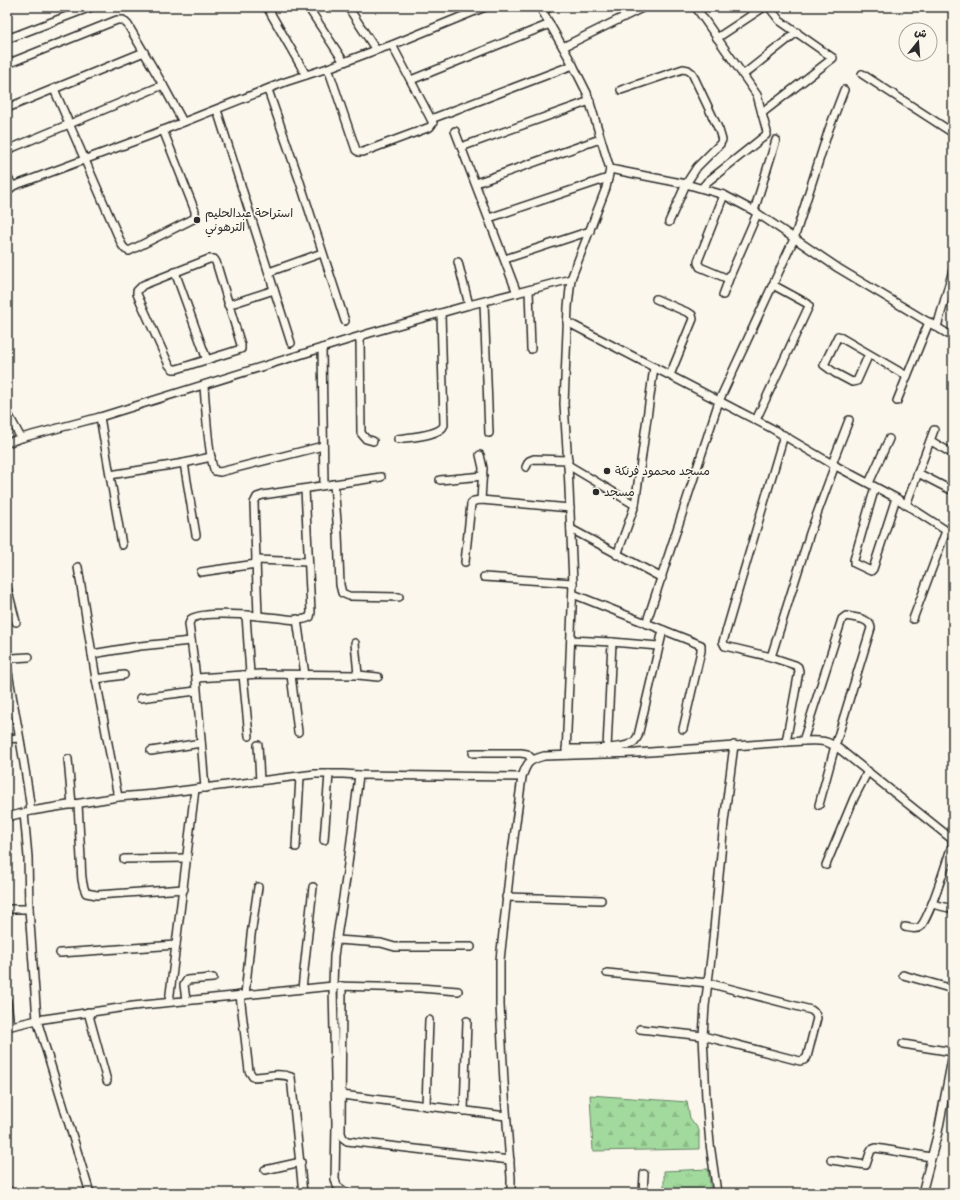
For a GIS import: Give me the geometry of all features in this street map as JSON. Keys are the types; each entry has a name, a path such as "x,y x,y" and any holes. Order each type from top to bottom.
{"street":[{"path":"7,39 90,7"},
{"path":"267,7 306,75"},
{"path":"308,7 344,62"},
{"path":"348,7 376,50"},
{"path":"7,192 13,186 217,110 306,75 392,45 485,7"},
{"path":"550,7 541,9 574,65 590,101 610,169 590,231 571,279 567,322 564,404 568,463 573,594 566,752"},
{"path":"564,47 644,7"},
{"path":"717,38 764,7"},
{"path":"762,113 833,58 780,21 769,7"},
{"path":"697,9 757,94 767,132 766,135 707,182 702,188"},
{"path":"7,64 120,20 126,22 183,122"},
{"path":"411,80 550,24"},
{"path":"743,74 796,32"},
{"path":"328,68 356,150 363,152 430,127 433,122 392,45"},
{"path":"7,98 9,107 144,52"},
{"path":"431,119 574,65"},
{"path":"622,90 683,69 688,70 692,73 719,130 722,140 720,144 697,167 686,184 669,222"},
{"path":"862,74 953,133"},
{"path":"7,150 163,85"},
{"path":"54,89 122,244 125,249 129,251 195,218 195,211 163,130"},
{"path":"268,90 299,179 345,321"},
{"path":"646,624 719,401 794,239 829,129 844,90"},
{"path":"461,147 590,101"},
{"path":"217,110 291,343"},
{"path":"455,131 517,293"},
{"path":"476,183 600,139"},
{"path":"723,295 756,212 776,140"},
{"path":"610,169 686,184 724,195 756,212 838,268 953,337"},
{"path":"7,177 13,186"},
{"path":"489,218 608,178"},
{"path":"724,195 698,264 700,267 726,278 730,276"},
{"path":"505,259 590,231"},
{"path":"269,272 322,253"},
{"path":"209,259 214,259 228,305 241,349 177,369 170,367 138,291 143,285 209,259"},
{"path":"458,262 469,305"},
{"path":"937,327 953,270"},
{"path":"175,272 207,360"},
{"path":"7,443 100,418 322,348 441,313 571,279"},
{"path":"756,420 809,306 808,304 773,285"},
{"path":"228,305 274,290"},
{"path":"529,290 531,349"},
{"path":"656,299 689,313 692,315 693,319 670,375"},
{"path":"484,302 489,433"},
{"path":"398,439 436,432 443,428 441,313"},
{"path":"567,322 756,420 834,465 896,498 950,533 913,619"},
{"path":"897,402 929,322"},
{"path":"869,354 857,381 855,382 852,382 835,373 824,364 838,336 907,376"},
{"path":"360,337 361,433 366,439 373,441"},
{"path":"322,348 324,485"},
{"path":"617,555 635,505 654,367"},
{"path":"204,386 211,457 215,472 323,446"},
{"path":"7,412 21,438"},
{"path":"100,418 122,545"},
{"path":"771,657 810,534 849,420"},
{"path":"906,505 934,430"},
{"path":"784,436 723,642 725,646 771,657 795,664 798,667 799,671 786,742"},
{"path":"889,439 872,485 854,563 871,571 873,570 896,498"},
{"path":"931,441 953,454"},
{"path":"480,455 483,468 481,500"},
{"path":"110,475 211,457"},
{"path":"526,467 529,461 534,458 568,463 635,505"},
{"path":"184,463 196,535"},
{"path":"918,473 949,489"},
{"path":"440,480 483,476"},
{"path":"258,616 254,503 257,497 324,485 382,477"},
{"path":"334,484 340,585 342,593 349,596 399,597"},
{"path":"205,788 196,678 189,624 194,616 200,615 246,615 297,619 307,619 310,617 305,489"},
{"path":"465,562 471,504 474,501 481,500 570,508"},
{"path":"571,529 662,578"},
{"path":"201,572 256,562 308,562"},
{"path":"78,566 96,679 118,797"},
{"path":"484,577 573,583"},
{"path":"7,587 16,622"},
{"path":"573,594 646,624 699,643 702,646 683,729"},
{"path":"246,615 246,674 249,736"},
{"path":"803,741 842,619 846,616 867,621 871,624 871,628 835,746 819,806"},
{"path":"297,619 305,675"},
{"path":"511,1193 501,1027 500,960 506,897 522,777 526,765 532,759 566,752 628,745 634,742 638,736 663,630"},
{"path":"571,640 658,646"},
{"path":"92,654 140,646 191,641"},
{"path":"607,748 612,642"},
{"path":"355,643 358,675"},
{"path":"7,663 8,660 12,658 29,657"},
{"path":"7,666 31,810"},
{"path":"196,678 246,674 358,675 378,677"},
{"path":"291,675 298,732"},
{"path":"96,679 124,676"},
{"path":"140,698 196,691"},
{"path":"7,739 19,738"},
{"path":"566,752 636,753 819,740 828,742 868,771 953,841 932,904 922,925 919,928 905,927"},
{"path":"151,751 201,743"},
{"path":"258,745 260,781"},
{"path":"717,1193 706,1106 703,1036 724,822 734,745"},
{"path":"473,753 521,753 527,754 532,759"},
{"path":"68,759 75,805 81,875 86,893 97,895 184,889"},
{"path":"826,866 851,804 868,771"},
{"path":"7,817 31,810 75,805 118,797 329,774 522,777"},
{"path":"324,840 329,774"},
{"path":"347,1193 337,1186 335,1179 336,1124 333,986 334,956 359,775"},
{"path":"296,847 300,777"},
{"path":"169,1002 195,789"},
{"path":"24,813 28,856 29,909 37,1020 90,1193"},
{"path":"124,859 187,858"},
{"path":"258,887 242,995 249,1071 253,1077 278,1074 291,1077 301,1162 303,1193"},
{"path":"302,989 313,887"},
{"path":"506,897 601,900"},
{"path":"932,904 953,909"},
{"path":"7,909 29,909"},
{"path":"337,940 381,943 395,947 471,946"},
{"path":"60,953 176,945"},
{"path":"607,973 708,983 811,1010 815,1013 817,1018 807,1056 804,1060 800,1061 703,1036 640,1029"},
{"path":"903,975 953,990"},
{"path":"186,1000 185,982 187,980 213,978"},
{"path":"7,1001 9,1027 37,1020 88,1012 186,1000 333,986 420,988 458,991"},
{"path":"342,986 341,1132 343,1138 347,1141 510,1160"},
{"path":"88,1012 107,1081"},
{"path":"426,1106 429,1020"},
{"path":"464,1111 467,1021"},
{"path":"903,1044 953,1053 922,1193"},
{"path":"342,1095 506,1116"},
{"path":"831,1160 866,1165 871,1150 876,1148 931,1157"},
{"path":"266,1170 301,1162"},
{"path":"643,1193 644,1174"},
{"path":"7,1189 9,1193"}],"green space":[{"path":"590,1095 687,1102 690,1118 699,1130 699,1149 593,1151"},
{"path":"708,1169 711,1193 664,1193 664,1171"}],"place":[{"name":"استراحة عبدالحليم الترهوني","path":"197,220"},
{"name":"مسجد محمود فرنكة","path":"607,471"},
{"name":"مسجد","path":"596,492"}]}
